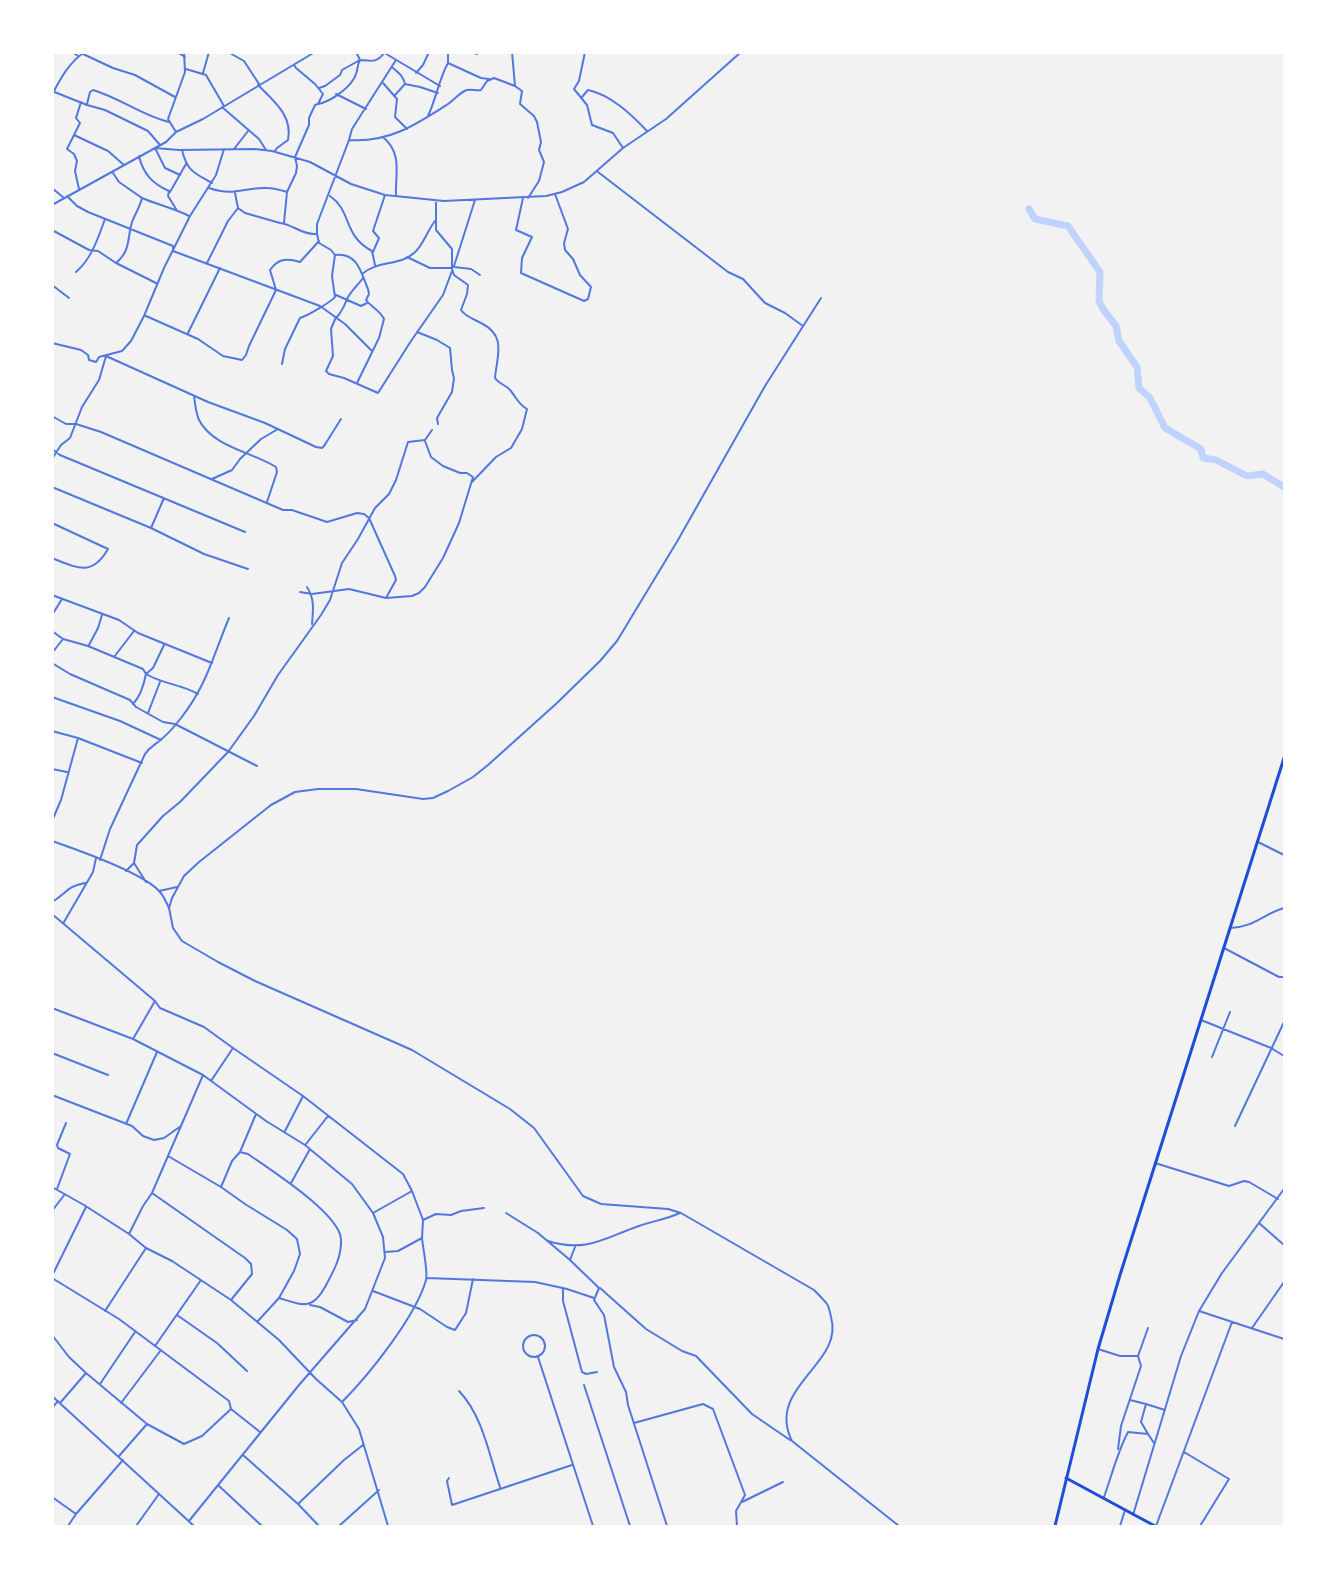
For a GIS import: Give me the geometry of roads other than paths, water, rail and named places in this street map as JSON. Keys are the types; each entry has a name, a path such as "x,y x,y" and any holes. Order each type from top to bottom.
{"main road":[{"path":"1055,1527 1098,1349 1284,758"},
{"path":"1066,1478 1155,1527"}],"street":[{"path":"72,52 78,56"},
{"path":"177,52 185,57"},
{"path":"176,132 168,119 185,69 184,52"},
{"path":"203,73 209,52"},
{"path":"228,52 233,57 241,59 259,85 282,110 290,130 288,140 275,152"},
{"path":"52,205 113,173 160,145 176,132 315,52"},
{"path":"284,223 287,192 296,173 295,157 309,125 312,109 315,105 326,103 352,83 360,60 356,52"},
{"path":"282,364 285,349 300,318 320,306 331,303 336,295 332,276 335,255 321,245 317,234 317,224 350,140 352,129 392,67 395,52"},
{"path":"416,73 429,52"},
{"path":"428,116 448,63 448,52"},
{"path":"472,52 479,52"},
{"path":"512,52 515,86"},
{"path":"585,52 579,81 574,89 587,105 592,125 613,133 623,148"},
{"path":"155,148 266,150 320,166 357,187 385,195 436,200 475,200 528,198 555,194 580,185 598,172 623,148 666,119 741,52"},
{"path":"160,145 148,131 105,110 53,93 62,76 78,56 84,53 113,68 135,75 175,97"},
{"path":"241,59 245,53"},
{"path":"319,87 325,86 340,75 342,70 360,60 375,61 381,58 383,53 440,86"},
{"path":"448,63 481,78 492,80"},
{"path":"294,65 319,87 323,94 318,104"},
{"path":"392,67 403,78 405,84"},
{"path":"185,69 207,75 223,107 259,139 266,150"},
{"path":"350,140 372,140 408,129 462,92 481,90 487,81 498,79 522,91 520,104 534,116 537,122 541,142 539,150 544,162 539,182 528,198"},
{"path":"382,83 395,95 397,99 395,117 408,129"},
{"path":"405,84 438,93"},
{"path":"395,95 405,84"},
{"path":"87,105 90,92 93,90 169,122"},
{"path":"582,97 588,90 609,99 630,114 647,131"},
{"path":"336,94 366,109"},
{"path":"79,189 75,171 77,161 74,154 67,149 80,123 75,118 81,102"},
{"path":"234,149 248,130"},
{"path":"74,135 108,151 124,165"},
{"path":"383,137 391,146 398,167 396,196"},
{"path":"155,148 165,168 180,175"},
{"path":"52,343 81,350 88,355 89,360 96,362 99,357 122,351 131,341 190,216 212,183 224,149"},
{"path":"182,150 186,164 194,173 212,183"},
{"path":"139,156 143,171 153,182 170,192"},
{"path":"176,209 168,196 186,164"},
{"path":"598,172 728,272 743,279 765,303 785,313 803,326"},
{"path":"113,173 119,182 142,198 190,216"},
{"path":"209,188 234,193 261,188 287,192"},
{"path":"52,189 76,206 172,246 173,251"},
{"path":"234,193 238,208 245,213 280,224 284,223 308,234 317,234"},
{"path":"523,198 516,230 532,237 523,253 521,273 584,301 588,299 591,287 565,250 564,243 568,229 555,194"},
{"path":"329,195 340,205 350,231 359,243 372,253 375,265"},
{"path":"372,253 379,238 373,231 385,195"},
{"path":"116,263 122,258 130,241 130,230 142,198"},
{"path":"436,200 438,209 436,230 452,249 455,277 468,285 461,310 494,332 500,346 496,381 508,388 519,405 527,409 522,429 511,448 496,457 471,483"},
{"path":"363,279 336,317 332,329 333,356 326,371 378,393 443,295 475,200"},
{"path":"207,263 228,221 238,208"},
{"path":"76,272 93,249 105,219"},
{"path":"362,274 375,265 407,257 416,252 426,232 436,221"},
{"path":"52,230 88,250 93,249 156,284"},
{"path":"144,315 188,334 223,356 242,360 276,290 270,270 272,266 288,258 300,262 319,241"},
{"path":"173,251 320,306 336,317 372,351"},
{"path":"335,255 343,254 354,259 369,294 367,303"},
{"path":"407,257 430,268 471,269 480,275"},
{"path":"188,334 220,268"},
{"path":"52,285 69,298"},
{"path":"336,295 361,306 367,303"},
{"path":"169,908 184,876 199,862 272,805 295,792 302,789 356,789 423,800 434,798 473,777 545,714 600,662 617,640 678,540 765,386 822,298"},
{"path":"357,384 379,338 384,319 376,308 367,303"},
{"path":"417,332 450,348 452,355 454,378 452,392 437,418 438,424"},
{"path":"106,356 322,448 340,419"},
{"path":"52,459 61,445 68,440 82,407 99,380 106,356"},
{"path":"194,395 198,417 210,434 277,469 267,502"},
{"path":"52,416 66,424 76,424 283,510 292,510 327,522 357,513 364,514 369,519 396,578 386,598"},
{"path":"212,479 232,470 246,453 270,433 279,429"},
{"path":"126,871 134,863 137,844 143,837 228,752 321,615 333,593 342,562 378,503 388,494 396,480 408,442 425,440 432,430"},
{"path":"300,592 333,593 349,589 386,598 412,596 425,587 443,558 459,523 473,477 451,470 431,457 425,440"},
{"path":"52,450 245,532"},
{"path":"52,487 151,528 204,554 248,569"},
{"path":"151,528 164,498"},
{"path":"52,523 108,549 99,563 88,568 73,566 52,558"},
{"path":"307,587 312,594 311,627"},
{"path":"52,595 119,620 134,631 212,663"},
{"path":"52,615 62,599"},
{"path":"88,646 95,635 102,615"},
{"path":"100,860 110,829 148,750 161,740 198,694 229,618"},
{"path":"114,657 134,631"},
{"path":"52,632 63,639 88,646 143,669 146,674 160,682 182,687 198,694"},
{"path":"52,653 63,639"},
{"path":"133,704 146,674 153,668 165,645"},
{"path":"52,663 164,722 175,724 257,766"},
{"path":"148,713 160,682"},
{"path":"52,697 120,720 161,740"},
{"path":"52,731 78,738 142,763"},
{"path":"52,821 78,738"},
{"path":"52,769 68,773"},
{"path":"52,840 126,871 159,891 169,908 173,928 182,940 191,946 255,981 412,1050 510,1109 534,1128 583,1196 602,1204 668,1209 681,1213 814,1290 828,1305 834,1334 789,1402 788,1432 792,1441"},
{"path":"1258,842 1284,854"},
{"path":"64,922 93,872 96,858"},
{"path":"134,863 146,882"},
{"path":"52,902 64,891 77,884 87,883"},
{"path":"159,891 178,886"},
{"path":"1230,928 1245,927 1256,923 1276,910 1284,908"},
{"path":"52,914 155,1001 160,1008 204,1027 303,1096 403,1174 423,1220 422,1238 426,1278 416,1307 358,1386 342,1402"},
{"path":"1224,948 1284,978"},
{"path":"133,1039 155,1001"},
{"path":"52,1008 133,1039 203,1076 305,1145 352,1184 373,1213 383,1237 386,1252 383,1265 365,1309 189,1521"},
{"path":"1212,1057 1230,1012"},
{"path":"1201,1020 1271,1048 1284,1056"},
{"path":"1235,1126 1284,1022"},
{"path":"211,1081 233,1048"},
{"path":"126,1124 157,1052"},
{"path":"52,1053 108,1075"},
{"path":"129,1234 152,1193 203,1076"},
{"path":"52,1095 136,1127 143,1136 154,1140 164,1138 182,1126"},
{"path":"284,1132 303,1096"},
{"path":"221,1187 232,1161 240,1152 256,1114"},
{"path":"305,1145 328,1116"},
{"path":"57,1189 70,1154 58,1148 57,1145 66,1123"},
{"path":"291,1184 310,1149"},
{"path":"240,1152 248,1154 291,1184 329,1215 341,1237 339,1255 333,1272 319,1298 308,1304"},
{"path":"168,1156 221,1187 297,1239 300,1249 299,1258 279,1298 257,1322"},
{"path":"1155,1163 1229,1186 1249,1182 1278,1198"},
{"path":"52,1187 231,1300 297,1358 342,1402 358,1429 379,1490 388,1527"},
{"path":"1133,1515 1181,1356 1199,1311 1222,1273 1284,1189"},
{"path":"373,1213 412,1191"},
{"path":"152,1193 251,1264 252,1274 231,1300"},
{"path":"52,1211 65,1194"},
{"path":"86,1207 52,1277 161,1350 229,1401 231,1408 261,1433"},
{"path":"423,1220 436,1214 451,1215 461,1211 484,1208"},
{"path":"506,1213 548,1241 646,1329 682,1351 696,1356 752,1414 792,1441 899,1527"},
{"path":"548,1241 575,1247 597,1243 641,1225 681,1213"},
{"path":"1259,1223 1284,1245"},
{"path":"386,1252 398,1251 422,1238"},
{"path":"570,1260 575,1247"},
{"path":"105,1311 146,1248"},
{"path":"426,1278 535,1282 594,1298 603,1315 615,1367 626,1392 628,1405 667,1527"},
{"path":"373,1291 416,1307 455,1330 466,1313 473,1279"},
{"path":"155,1346 201,1280"},
{"path":"1252,1328 1284,1282"},
{"path":"563,1288 563,1301 580,1368 586,1374 597,1372"},
{"path":"594,1298 599,1288"},
{"path":"279,1298 320,1307 348,1322 357,1320"},
{"path":"1199,1311 1284,1339"},
{"path":"177,1315 217,1343 248,1371"},
{"path":"1155,1527 1232,1322"},
{"path":"1104,1497 1114,1470 1120,1426 1140,1366 1138,1356 1149,1328"},
{"path":"99,1384 135,1332"},
{"path":"52,1335 69,1357 121,1403 147,1424 179,1442 188,1443 208,1431 231,1408"},
{"path":"530,1335 539,1336 545,1342 544,1351 538,1357 529,1357 523,1350 523,1341 530,1335"},
{"path":"1098,1349 1127,1357 1138,1356"},
{"path":"121,1403 161,1350"},
{"path":"538,1357 592,1527"},
{"path":"52,1408 86,1373"},
{"path":"584,1385 630,1527"},
{"path":"459,1391 474,1411 500,1488"},
{"path":"52,1396 194,1527"},
{"path":"1130,1400 1165,1410"},
{"path":"634,1423 703,1404 713,1409 745,1495 736,1511 736,1527"},
{"path":"1146,1404 1141,1422 1154,1443"},
{"path":"119,1456 147,1424"},
{"path":"1118,1451 1128,1432 1148,1434"},
{"path":"298,1504 363,1445"},
{"path":"1184,1452 1228,1479 1200,1527"},
{"path":"243,1455 320,1527"},
{"path":"68,1527 76,1514 123,1460"},
{"path":"449,1478 447,1481 452,1505 572,1465"},
{"path":"742,1502 783,1482"},
{"path":"218,1485 262,1527"},
{"path":"339,1527 379,1490"},
{"path":"137,1526 159,1494"},
{"path":"52,1497 76,1514"},
{"path":"1120,1527 1125,1510"}],"waterway":[{"path":"1029,209 1035,219 1068,226 1100,272 1099,301 1116,326 1119,341 1137,367 1139,388 1150,398 1165,428 1201,449 1203,458 1216,460 1247,476 1263,474 1284,487"}]}
